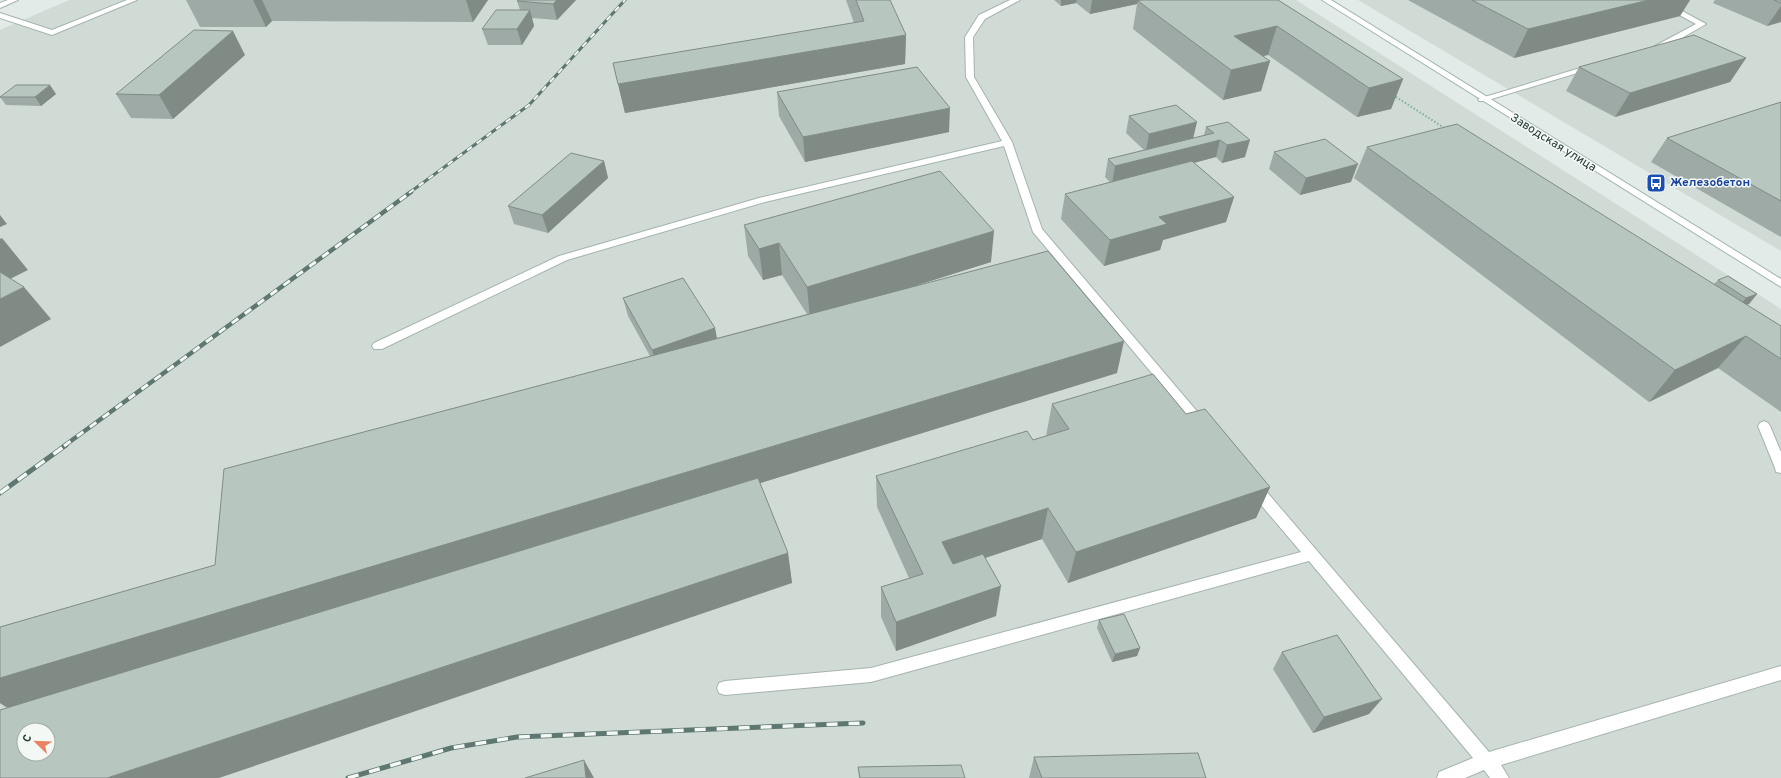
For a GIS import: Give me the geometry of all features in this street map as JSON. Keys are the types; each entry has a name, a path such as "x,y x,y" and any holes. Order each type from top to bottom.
{"main road":[{"path":"0,6 14,0"},
{"path":"0,15 52,33 133,0"},
{"path":"1016,0 982,17 969,37 970,77 1007,142 1037,230 1210,434"},
{"name":"Заводская улица","path":"1326,0 1482,99 1781,284"},
{"path":"1646,51 1661,47 1702,24 1656,0"},
{"path":"1482,99 1602,64"},
{"path":"378,346 563,258 762,200 1007,142"},
{"path":"1042,259 1058,254"},
{"path":"1764,426 1781,468"},
{"path":"1245,476 1501,778"},
{"path":"725,688 871,675 1312,555"},
{"path":"1445,778 1486,761 1781,673"}],"path":[{"path":"1387,91 1452,133"}],"shaded area":[{"path":"69,0 1296,0 1781,309 1781,778 0,778 0,30"},
{"path":"1358,0 1781,0 1781,251"}],"building":[{"path":"557,0 553,4 517,1"},
{"path":"856,0 890,0 906,35 618,84 613,63 864,21"},
{"path":"1278,0 1403,79 1369,88 1277,26 1234,36 1270,61 1231,70 1138,1"},
{"path":"1472,0 1649,0 1528,29"},
{"path":"1774,0 1781,0 1781,3"},
{"path":"496,10 530,10 517,29 482,29"},
{"path":"194,30 233,31 159,95 116,94"},
{"path":"1694,35 1746,58 1630,93 1579,67"},
{"path":"917,67 950,108 803,137 777,92"},
{"path":"16,85 50,85 35,97 0,97"},
{"path":"1781,102 1781,201 1667,138"},
{"path":"1176,105 1197,122 1149,134 1129,116"},
{"path":"1228,122 1250,140 1227,145 1220,140 1115,166 1108,159 1214,133 1206,127"},
{"path":"1457,124 1781,326 1781,359 1746,336 1675,370 1367,147"},
{"path":"1325,139 1358,164 1306,178 1274,152"},
{"path":"571,153 604,161 542,215 508,206"},
{"path":"1192,161 1234,197 1159,217 1167,224 1110,240 1065,194"},
{"path":"940,171 994,231 807,287 779,243 759,249 744,225"},
{"path":"1048,251 1124,341 0,678 0,627 215,565 224,469"},
{"path":"0,272 24,287 0,299"},
{"path":"1728,276 1757,294 1746,298 1718,280"},
{"path":"683,278 715,328 652,350 623,298"},
{"path":"1153,374 1186,414 1205,409 1270,487 1076,552 1048,508 942,542 953,564 983,554 1001,586 896,622 881,587 923,574 876,476 1027,431 1033,440 1069,429 1052,404"},
{"path":"758,478 788,553 107,778 0,778 0,710"},
{"path":"1124,614 1140,648 1115,654 1099,620"},
{"path":"1337,635 1382,699 1324,717 1282,652"},
{"path":"1198,753 1206,778 1042,778 1034,757"},
{"path":"584,760 586,778 525,778"},
{"path":"961,765 965,778 860,778 858,767"}],"railway":[{"path":"409,193 529,105 625,0"},
{"path":"64,446 411,192"},
{"path":"0,493 66,445"},
{"path":"348,778 451,748 517,737 863,723"}],"place":[{"name":"Железобетон","path":"1656,183"}]}
